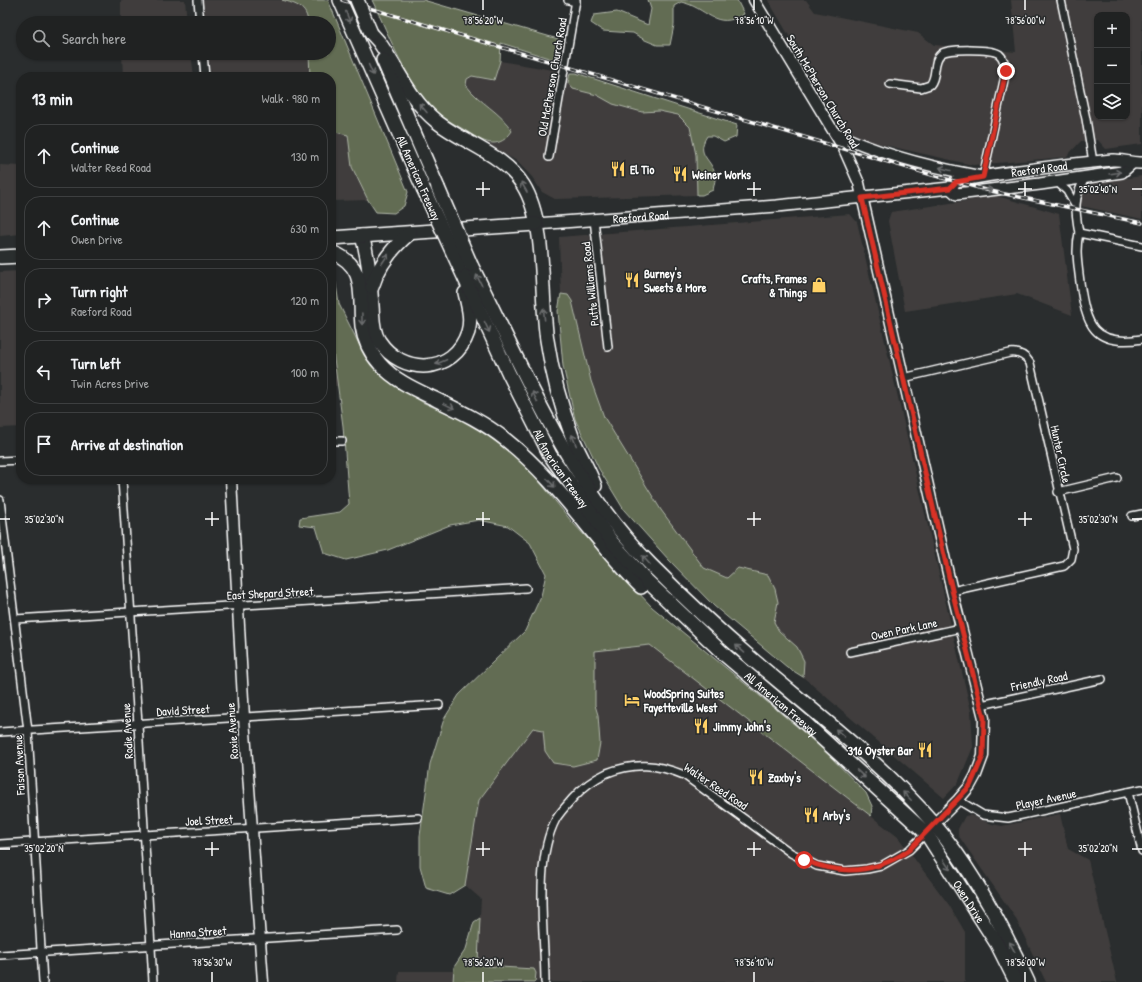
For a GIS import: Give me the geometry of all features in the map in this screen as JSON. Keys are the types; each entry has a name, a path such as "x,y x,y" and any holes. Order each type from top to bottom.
{"highway":[{"name":"All American Freeway","path":"340,0 423,188 546,418 580,474 639,552 688,602 744,653 843,736 898,786 930,828"},
{"name":"All American Freeway","path":"357,0 438,188 465,265 509,374 550,455 580,499 612,542 646,580 726,656 930,828"},
{"path":"375,39 424,110 437,122 506,166 523,185 530,200 536,224 547,340 557,390 574,440 608,513"},
{"name":"Raeford Road","path":"336,238 536,224"},
{"path":"410,233 384,259 366,288 362,327 370,351 388,372 411,387 490,428 520,450 557,489 616,560 640,586 677,620 726,656"},
{"path":"362,236 359,251 373,325 378,340 386,350 396,357 416,366 426,366 441,362 458,350 464,340 469,325 465,265"},
{"path":"336,254 348,262 366,288"},
{"path":"0,257 16,256"},
{"name":"Owen Drive","path":"930,828 997,944 1016,982"},
{"name":"Owen Drive","path":"930,828 976,882 1015,953 1028,982"}],"main road":[{"name":"South McPherson Church Road","path":"754,0 834,132 859,183 862,198"},
{"path":"834,132 856,143 948,170 983,177"},
{"name":"Raeford Road","path":"536,224 862,198 950,188 956,182 983,177 1092,162 1120,160 1137,163"},
{"name":"Raeford Road","path":"950,188 957,194 1057,182 1122,172 1137,163"},
{"path":"862,198 952,590 981,706 985,731 983,756 970,786 930,828"},
{"name":"Roxie Avenue","path":"231,484 244,718 263,982"}],"street":[{"path":"198,0 199,16"},
{"path":"568,0 576,1"},
{"path":"1062,0 1086,119 1092,162"},
{"name":"Old McPherson Church Road","path":"549,157 576,1"},
{"path":"890,84 921,88 930,85 935,76 937,59 944,52 951,50 990,51 999,54 1004,62 1006,71 983,177"},
{"path":"204,60 205,72"},
{"path":"1084,178 1077,193 1075,205 1079,233 1076,247 1083,306 1094,329 1104,337 1123,342 1142,339"},
{"path":"1057,182 1067,191 1075,205"},
{"name":"Putte Williams Road","path":"594,219 608,347"},
{"path":"1079,233 1142,246"},
{"name":"Hunter Circle","path":"903,378 1010,353 1024,356 1030,363 1058,492 1073,549 1071,559 1064,566 952,590"},
{"path":"336,441 342,441"},
{"path":"0,462 16,460"},
{"path":"1058,492 1116,478"},
{"name":"Rodie Avenue","path":"122,484 153,982"},
{"name":"Faison Avenue","path":"0,500 28,730 42,982"},
{"path":"1132,516 1142,514"},
{"name":"East Shepard Street","path":"15,620 526,588"},
{"name":"Owen Park Lane","path":"850,652 962,628"},
{"name":"Friendly Road","path":"981,706 1102,678"},
{"name":"David Street","path":"0,732 439,706"},
{"name":"Walter Reed Road","path":"545,982 543,877 545,853 549,837 556,820 580,790 601,776 613,771 626,768 652,766 665,767 684,776 791,853 817,866 831,869 857,870 880,866 909,850 930,828"},
{"name":"Player Avenue","path":"958,800 983,815 1008,818 1142,789"},
{"path":"1128,792 1142,851"},
{"name":"Joel Street","path":"0,844 418,818"},
{"name":"Hanna Street","path":"0,956 397,930"}],"shaded area":[{"path":"121,0 185,0 186,16 121,16"},
{"path":"203,0 282,0 302,7 307,16 204,16"},
{"path":"768,0 806,0 815,12 918,33 934,45 1016,52 1011,0 1142,0 1142,144 1106,149 1098,140 1081,141 1066,157 973,165 858,139 843,127"},
{"path":"122,60 192,60 193,72 123,72"},
{"path":"209,60 309,60 310,72 210,72"},
{"path":"500,61 570,73 597,95 642,112 659,111 678,115 690,127 696,155 697,195 555,199 542,192 532,177 517,161 485,143 496,143 507,138 512,131 506,121 471,92 466,85 467,79 472,76 494,80"},
{"path":"336,132 348,135 352,167 368,200 336,201"},
{"path":"0,165 16,166 16,234 0,236"},
{"path":"1142,176 1142,219 1081,206 1081,191 1092,183"},
{"path":"997,196 1059,214 1072,315 1017,294 905,311 888,221 891,212"},
{"path":"850,214 857,222 971,711 973,747 958,783 944,798 803,677 764,640 704,569 661,510 604,417 591,381 572,301 568,295 561,294 559,237"},
{"path":"16,271 16,427 0,428 0,272"},
{"path":"336,371 337,378 338,386 336,386"},
{"path":"650,645 898,837 949,905 965,932 965,982 535,982 536,973 534,969 477,966 481,899 465,885 479,800 533,728 595,705 594,651"},
{"path":"1060,814 1068,849 1088,860 1117,982 1046,982 1015,917 958,835 958,829 965,816 970,815 992,824 1002,826"},
{"path":"399,971 454,971 453,982 398,982"}],"green space":[{"path":"282,0 328,0 335,16 306,16 300,7"},
{"path":"372,0 423,0 558,39 560,49 555,60 501,43 500,61 494,80 472,76 467,79 466,85 471,91 502,118 512,131 503,140 493,143 487,142 443,117 424,98 406,72"},
{"path":"648,0 737,0 744,14 734,19 718,19 681,2 674,6 674,25 670,45 657,45 633,33 603,31 591,23 594,15 617,12 648,25 651,9"},
{"path":"336,19 408,192 404,206 394,213 376,212 368,200 352,167 348,135 336,132 336,72 310,72 309,60 336,60"},
{"path":"570,73 576,73 737,125 736,137 724,142 713,136 707,136 704,142 703,152 715,174 713,190 702,195 697,195 696,155 690,127 678,115 659,111 642,112 613,104 597,95 573,89 568,83"},
{"path":"336,284 339,304 358,342 379,373 422,402 471,424 523,461 572,522 652,607 817,743 866,793 872,806 871,816 650,645 595,651 595,705 598,715 600,743 597,760 573,766 553,763 545,751 543,730 533,728 479,800 465,885 449,895 426,888 420,866 420,836 430,764 444,719 459,695 525,631 541,596 546,574 530,543 508,526 479,520 450,525 388,550 346,560 324,553 316,527 299,525 300,518 340,512 349,504 343,426 336,374"},
{"path":"561,294 568,295 572,301 591,381 604,417 661,510 704,568 727,578 738,568 768,575 775,589 778,602 774,622 779,631 797,647 804,661 803,677 787,667 714,606 669,560 624,510 599,469 575,419 563,366 558,311"},
{"path":"480,918 478,962 483,966 534,969 536,973 535,982 453,982 454,967 466,949 474,922"}],"railway":[{"path":"342,0 932,175 986,190 1142,223"}],"place":[{"name":"El Tio","path":"618,169"},
{"name":"Weiner Works","path":"680,174"},
{"name":"Burney's Sweets & More","path":"632,280"},
{"name":"Crafts, Frames & Things","path":"819,285"},
{"name":"WoodSpring Suites Fayetteville West","path":"632,700"},
{"name":"Jimmy John's","path":"701,726"},
{"name":"316 Oyster Bar","path":"925,750"},
{"name":"Zaxby's","path":"756,777"},
{"name":"Arby's","path":"811,815"}],"route":[{"path":"804,860 817,866 844,871 870,869 898,858 916,844 970,786 983,756 985,731 984,718 952,590 862,198 950,188 956,182 983,177 994,119 1006,71"}]}
